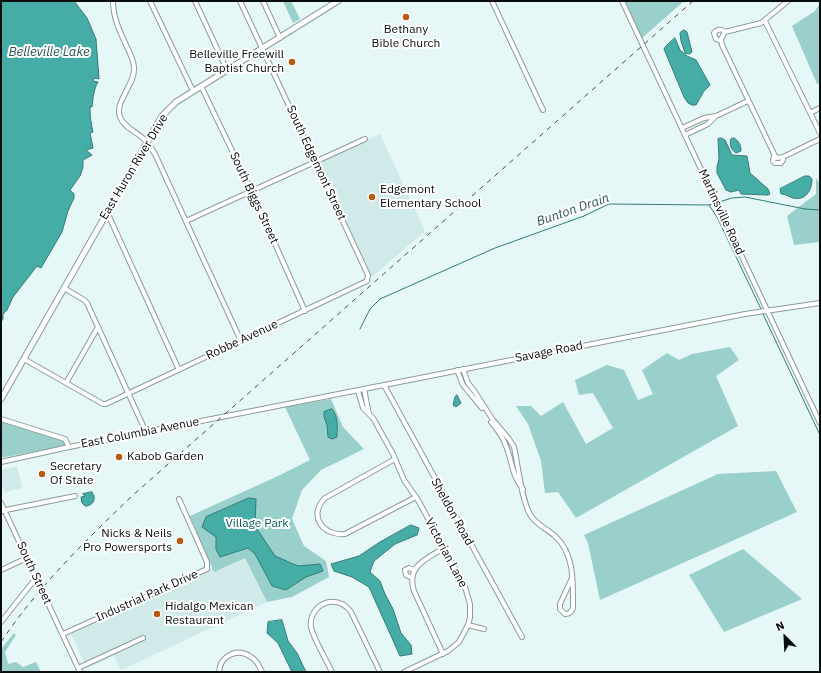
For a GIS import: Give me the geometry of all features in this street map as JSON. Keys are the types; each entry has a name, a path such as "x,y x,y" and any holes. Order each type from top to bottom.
{"main road":[{"name":"East Huron River Drive","path":"1,399 159,120 176,102 338,1"}],"street":[{"path":"113,1 115,20 132,57 134,68 132,80 120,104 119,115 123,122 147,142 154,154 241,341"},
{"path":"150,1 193,92"},
{"path":"195,1 227,70"},
{"name":"South Edgemont Street","path":"240,1 368,275 368,279"},
{"path":"263,1 280,38"},
{"path":"492,1 543,110"},
{"name":"Martinsville Road","path":"622,1 820,423"},
{"path":"721,41 716,39 714,33 719,29 725,32 757,25 765,21 788,1"},
{"path":"765,21 820,133"},
{"path":"725,32 721,41 774,154 773,161 775,163 780,163 783,160 783,157 820,139"},
{"name":"South Biggs Street","path":"201,86 305,311"},
{"path":"682,128 704,118 716,116 748,101"},
{"path":"810,112 820,108"},
{"path":"685,135 708,124 716,116"},
{"path":"186,221 365,139"},
{"path":"107,212 179,370"},
{"name":"Robbe Avenue","path":"66,383 103,404 106,404 365,283 368,279"},
{"path":"64,288 86,301 146,432"},
{"name":"Savage Road","path":"279,406 767,310 820,303"},
{"path":"24,359 66,383 98,327"},
{"path":"464,369 468,383 475,392 487,414 514,447 527,507 531,516 537,523 556,536 564,546 570,561 572,578 573,608 572,611 565,614 560,609 560,604 572,578"},
{"path":"457,370 463,385 481,405 500,434 506,446 513,473 518,484 523,489"},
{"name":"Sheldon Road","path":"384,385 522,637"},
{"name":"Victorian Lane","path":"364,389 369,414"},
{"name":"Victorian Lane","path":"358,390 363,408 373,418 395,459 404,480 416,497 444,548 468,595 471,609 468,625 459,642 443,654 404,672"},
{"name":"East Columbia Avenue","path":"1,462 279,406"},
{"path":"1,419 65,439 70,447"},
{"path":"510,459 516,458"},
{"path":"395,459 325,498 318,508 320,524 332,533 345,534 416,497"},
{"path":"3,510 75,496"},
{"name":"Industrial Park Drive","path":"63,634 207,569 207,562 179,499"},
{"name":"South Street","path":"1,503 79,670"},
{"path":"443,654 414,591 412,578 415,570 423,560 444,548"},
{"path":"1,570 27,558"},
{"path":"412,578 406,575 405,571 408,568 415,570"},
{"path":"1,622 36,578"},
{"path":"332,672 312,631 310,623 316,609 322,604 330,602 343,604 351,612 380,672"},
{"path":"468,625 484,629"},
{"path":"79,670 143,638"},
{"path":"219,672 219,667 224,658 230,654 238,652 252,658 262,672"}],"shaded area":[{"name":"Edgemont Elementary School","path":"380,134 425,231 372,277 319,163"},
{"path":"17,466 22,488 5,492 1,483 1,470"},
{"path":"243,554 267,602 121,670 114,656 87,668 71,634"}],"green space":[{"path":"283,1 291,1 300,19 293,23"},
{"path":"625,1 684,1 642,38"},
{"path":"820,3 820,83 817,84 792,26 815,11"},
{"path":"816,178 820,184 820,242 794,245 787,216 816,194"},
{"path":"730,347 739,360 716,376 738,426 576,518 558,492 545,493 541,461 528,424 516,406 531,406 541,416 563,402 586,444 613,428 593,393 579,395 575,380 607,365 624,370 638,400 653,394 642,370 667,353 679,360 692,354"},
{"name":"Village Park","path":"331,399 343,427 364,449 321,470 302,490 292,519 304,546 326,561 329,577 292,597 267,602 245,558 214,572 190,516 310,460 285,407"},
{"path":"1,421 64,441 66,443 64,446 1,458"},
{"path":"776,471 797,512 600,600 588,543 584,535 718,474"},
{"path":"743,549 802,599 724,632 689,575"},
{"path":"14,633 16,635 5,652 8,664 16,662 23,667 36,662 41,672 1,672 1,649"}],"water":[{"name":"Belleville Lake","path":"1,1 74,1 87,18 96,39 99,79 94,78 93,81 98,82 93,97 92,107 90,107 93,132 90,133 93,148 86,150 92,155 83,160 83,167 80,176 70,190 74,194 74,198 68,211 62,232 41,268 37,266 13,297 7,310 3,314 3,319 1,322"},
{"path":"684,30 687,32 692,52 689,54 685,53 681,41 680,33"},
{"path":"675,38 680,50 687,56 696,60 710,85 704,91 696,105 688,103 684,97 664,49"},
{"path":"721,138 725,140 732,155 747,156 750,173 768,189 770,194 741,194 739,190 731,192 726,190 717,173 719,159 718,139"},
{"path":"734,138 740,145 741,149 741,151 736,153 730,145 731,139"},
{"path":"805,176 809,176 812,179 811,187 805,196 801,198 793,198 781,194 780,189"},
{"path":"457,395 461,403 456,407 453,405"},
{"path":"332,409 337,419 337,437 332,439 328,437 324,412"},
{"path":"92,492 94,496 93,502 85,506 82,503 81,497 85,496 83,494"},
{"path":"249,498 256,499 255,526 275,556 298,566 320,564 323,571 306,577 286,590 272,586 255,554 248,548 220,557 216,549 216,537 202,527 206,517"},
{"path":"411,525 419,528 417,535 395,544 374,561 370,572 380,581 393,609 401,633 411,645 412,654 400,656 369,587 352,577 334,571 331,564 359,556 380,542"},
{"path":"282,620 288,641 297,653 306,672 292,672 278,643 267,633 268,622"}],"waterway":[{"name":"Bunton Drain","path":"719,202 732,198 745,197 805,209 820,210"},
{"name":"Bunton Drain","path":"360,329 370,309 380,299 495,248 584,216 609,204 709,205 716,203"},
{"path":"709,205 717,217 761,309"},
{"path":"762,312 820,435"}],"railway":[{"path":"1,642 30,603 62,566 132,496 693,1"}],"place":[{"name":"Bethany Bible Church","path":"406,17"},
{"name":"Belleville Freewill Baptist Church","path":"292,62"},
{"name":"Edgemont Elementary School","path":"372,197"},
{"name":"Kabob Garden","path":"119,457"},
{"name":"Secretary Of State","path":"42,474"},
{"name":"Nicks & Neils Pro Powersports","path":"180,541"},
{"name":"Hidalgo Mexican Restaurant","path":"157,614"}]}
